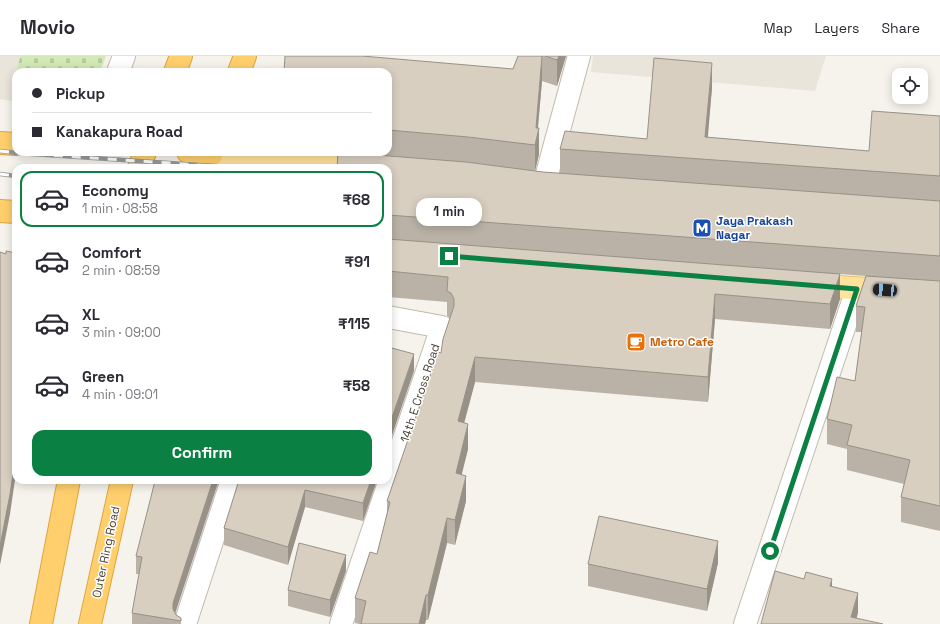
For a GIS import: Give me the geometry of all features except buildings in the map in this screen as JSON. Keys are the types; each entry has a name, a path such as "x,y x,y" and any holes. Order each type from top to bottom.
{"highway":[{"path":"176,68 181,56"},
{"path":"240,68 245,56"},
{"path":"0,143 12,144"},
{"path":"42,624 68,484"},
{"name":"Outer Ring Road","path":"90,624 121,484"}],"main road":[{"path":"209,158 309,164"},
{"path":"521,182 552,186"},
{"path":"794,284 940,294"}],"street":[{"path":"120,68 124,56"},
{"path":"552,186 579,56"},
{"path":"745,624 857,289"},
{"name":"14th E Cross Road","path":"392,318 442,327 392,476"},
{"path":"185,624 231,484"},
{"name":"14th E Cross Road","path":"342,624 389,484"}],"shaded area":[{"path":"0,56 20,56 18,68 12,68 12,101 0,99"},
{"path":"593,56 826,56 815,91 591,72"}],"green space":[{"path":"20,56 106,56 102,68 18,68"}],"railway":[{"path":"0,151 12,152"},
{"path":"63,156 184,164"},
{"path":"0,174 12,176"}],"place":[{"name":"Jaya Prakash Nagar","path":"702,228"},
{"name":"Metro Cafe","path":"636,342"}],"route":[{"path":"449,256 857,289 770,551"}]}
